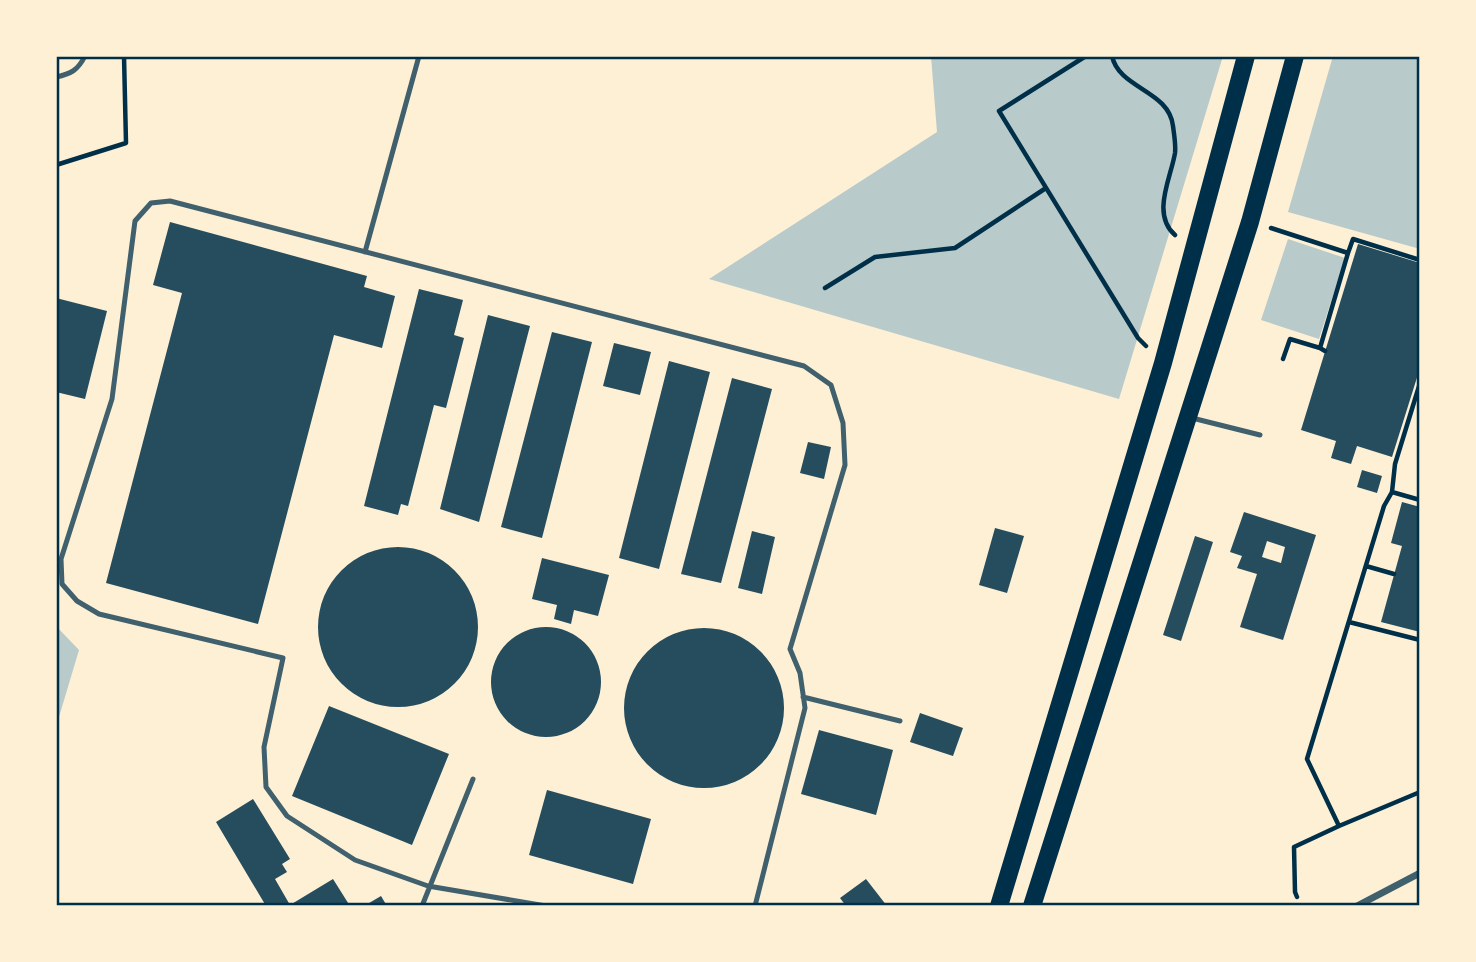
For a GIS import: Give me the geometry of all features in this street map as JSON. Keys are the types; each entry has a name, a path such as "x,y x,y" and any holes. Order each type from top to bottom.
{"main road":[{"path":"999,906 1163,363 1247,56"},
{"path":"1032,906 1250,222 1295,56"}],"street":[{"path":"1357,906 1420,873"}],"lane":[{"path":"56,77 72,73 85,56"},
{"path":"365,252 419,56"},
{"path":"546,906 428,886 355,860 287,816 266,787 264,747 283,658 99,614 77,601 62,583 61,559 112,399 135,221 150,203 170,201 804,366 831,385 843,423 845,465 790,649 800,673 805,708 755,906"},
{"path":"1188,417 1260,435"},
{"path":"803,697 900,721"},
{"path":"422,906 472,779"}],"path":[{"path":"56,165 126,143 124,56"},
{"path":"1086,56 999,111 1138,338 1163,363"},
{"path":"1112,56 1114,68 1160,100 1173,122 1175,151 1164,196 1164,212 1171,232 1193,253"},
{"path":"825,288 876,257 955,248 1046,188"},
{"path":"1250,222 1348,253"},
{"path":"1283,359 1290,339 1323,349 1353,239 1420,260"},
{"path":"1339,826 1307,759 1384,506 1392,492 1395,464 1420,383"},
{"path":"1392,492 1420,500"},
{"path":"1366,566 1394,574"},
{"path":"1349,622 1420,640"},
{"path":"1297,897 1294,847 1420,792"}],"shaded area":[{"path":"931,56 1223,56 1119,399 709,279 937,132"},
{"path":"1333,56 1420,56 1420,249 1288,212"},
{"path":"1288,239 1345,258 1319,339 1261,320"},
{"path":"56,626 79,650 56,727"}],"building":[{"path":"170,222 367,276 364,287 395,296 382,348 334,335 258,624 106,583 182,293 153,285"},
{"path":"1358,244 1420,263 1420,368 1392,457 1357,446 1351,464 1331,458 1336,441 1301,430"},
{"path":"419,289 463,300 454,335 464,338 446,408 434,405 408,506 401,504 398,515 364,506"},
{"path":"56,298 107,311 85,399 56,392"},
{"path":"488,315 530,326 479,522 440,509"},
{"path":"552,332 592,342 542,538 501,527"},
{"path":"614,343 651,352 640,395 603,386"},
{"path":"669,361 710,372 659,569 619,558"},
{"path":"732,378 772,389 721,583 681,574"},
{"path":"808,442 831,447 824,479 800,473"},
{"path":"1362,470 1382,476 1377,493 1357,487"},
{"path":"1402,502 1420,507 1420,632 1381,622 1402,546 1391,543"},
{"path":"1244,512 1316,535 1283,640 1240,627 1257,574 1237,568 1242,556 1230,552","holes":["1267,541 1285,547 1281,563 1262,557"]},
{"path":"995,528 1024,536 1007,593 979,585"},
{"path":"752,531 775,537 762,594 738,588"},
{"path":"1195,536 1213,542 1181,641 1163,635"},
{"path":"398,547 428,554 454,571 471,597 478,627 471,657 454,683 428,700 398,707 368,700 342,683 325,657 318,627 325,597 342,571 368,554"},
{"path":"542,558 609,575 598,616 574,610 571,624 554,619 557,605 532,599"},
{"path":"546,627 567,632 585,643 596,661 601,682 596,703 585,721 567,732 546,737 525,732 507,721 496,703 491,682 496,661 507,643 525,632"},
{"path":"704,628 735,634 761,651 778,677 784,708 778,739 761,765 735,782 704,788 673,782 647,765 630,739 624,708 630,677 647,651 673,634"},
{"path":"329,706 449,754 412,845 292,796"},
{"path":"920,713 963,728 953,756 910,742"},
{"path":"819,730 893,750 876,815 801,794"},
{"path":"547,790 651,819 633,884 529,855"},
{"path":"253,799 290,859 282,864 287,872 275,879 290,905 333,879 350,906 266,906 216,822"},
{"path":"866,879 887,906 846,906 840,898"},
{"path":"381,896 387,906 364,906"}]}
